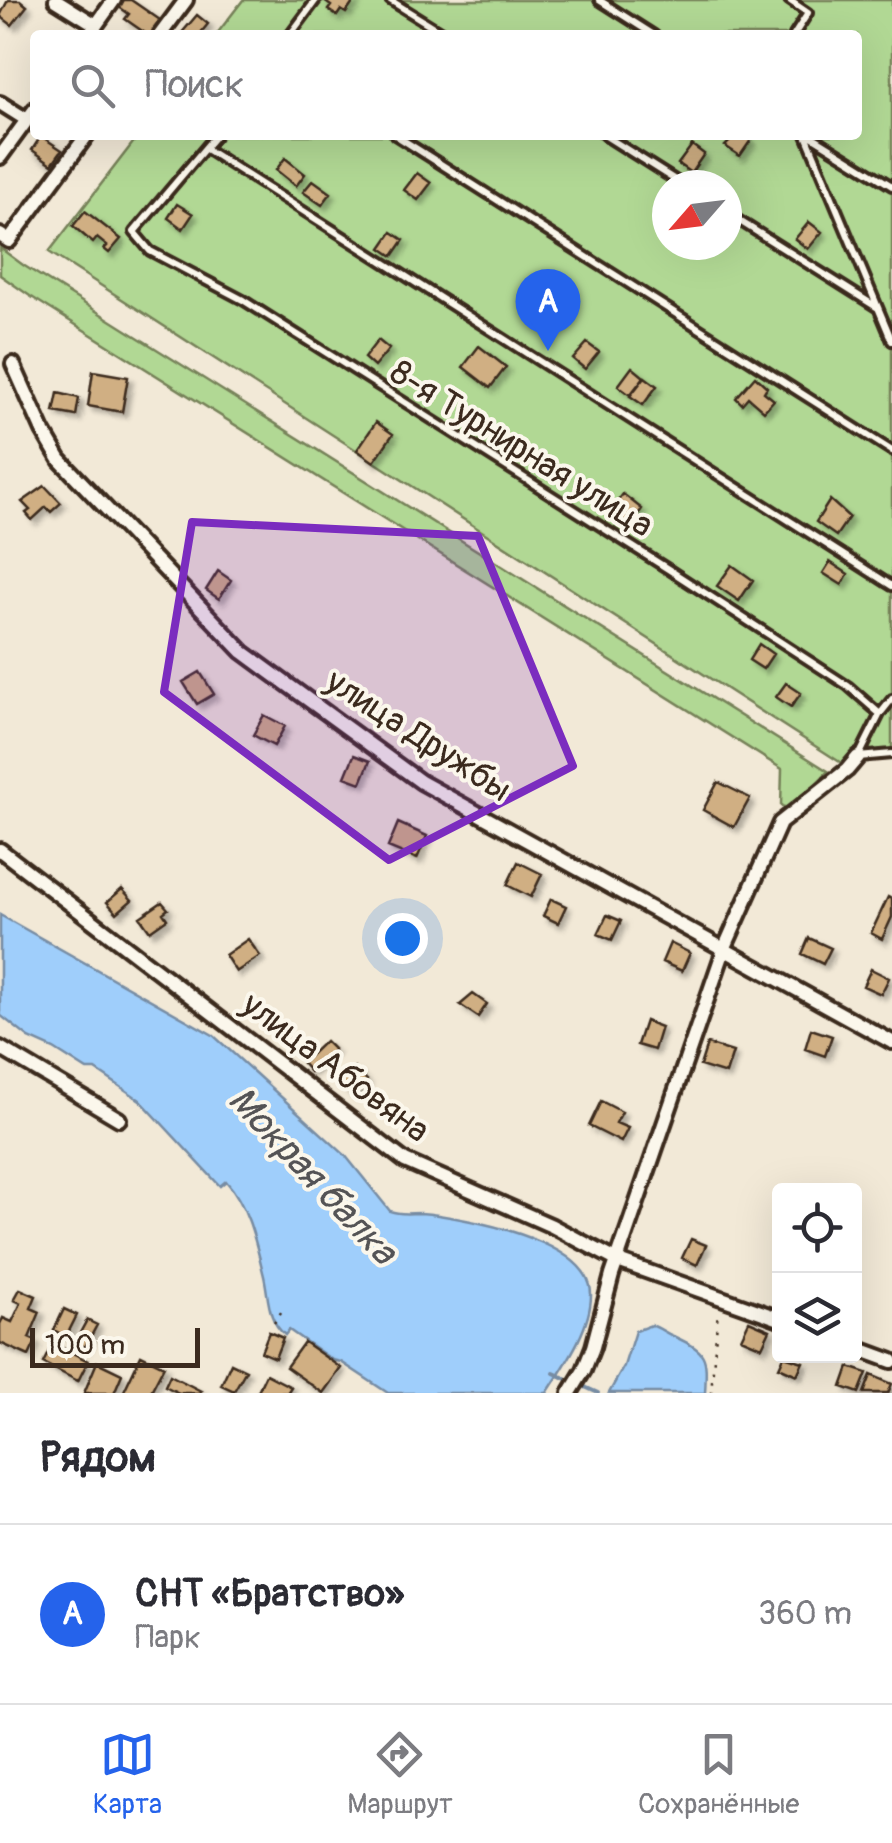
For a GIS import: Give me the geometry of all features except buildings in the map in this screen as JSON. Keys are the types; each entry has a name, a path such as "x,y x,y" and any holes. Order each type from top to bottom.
{"street":[{"path":"56,0 92,30 114,0"},
{"path":"164,30 186,0"},
{"path":"0,103 30,114"},
{"path":"0,157 30,115"},
{"path":"0,235 9,241 83,140"},
{"name":"улица Дружбы","path":"14,364 60,460 242,652 421,782 892,1042"},
{"path":"570,1393 593,1347 618,1261 724,947 780,823 858,757"},
{"name":"улица Абовяна","path":"0,850 405,1161 552,1226 618,1261 772,1316"},
{"path":"0,1048 120,1119"},
{"path":"862,1350 892,1361"}],"lane":[{"path":"294,30 316,0"},
{"path":"390,0 438,30"},
{"path":"600,0 646,30"},
{"path":"789,0 808,13 797,30"},
{"path":"212,140 206,148 892,586"},
{"path":"402,140 892,451"},
{"path":"612,140 659,170"},
{"path":"810,140 892,341"},
{"path":"816,140 892,186"},
{"name":"8-я Турнирная улица","path":"206,148 134,232 150,251 243,300 653,560 848,686 880,714"},
{"path":"742,222 878,308"},
{"path":"858,757 892,699"},
{"path":"858,757 892,754"}],"path":[{"path":"711,1393 718,1296"},
{"path":"274,1323 285,1306"}],"highlighted area":[{"path":"192,522 478,536 573,766 389,860 164,692"}],"green space":[{"path":"243,0 892,0 892,757 846,766 49,252 135,140 862,140 862,30 220,30"},
{"path":"0,248 828,771 791,809 781,806 782,769 30,296 0,275"}],"water":[{"path":"0,915 213,1035 345,1155 390,1211 443,1216 501,1228 542,1243 577,1265 587,1279 590,1308 576,1346 547,1393 388,1393 289,1330 285,1335 272,1316 246,1214 226,1181 220,1186 140,1100 96,1070 87,1070 29,1038 0,1015"},
{"path":"651,1325 685,1341 703,1356 705,1393 609,1393 624,1366 635,1331"}],"waterway":[{"name":"Мокрая балка","path":"554,1373 598,1393"}],"place":[{"name":"СНТ «Братство»","path":"548,351"}]}
